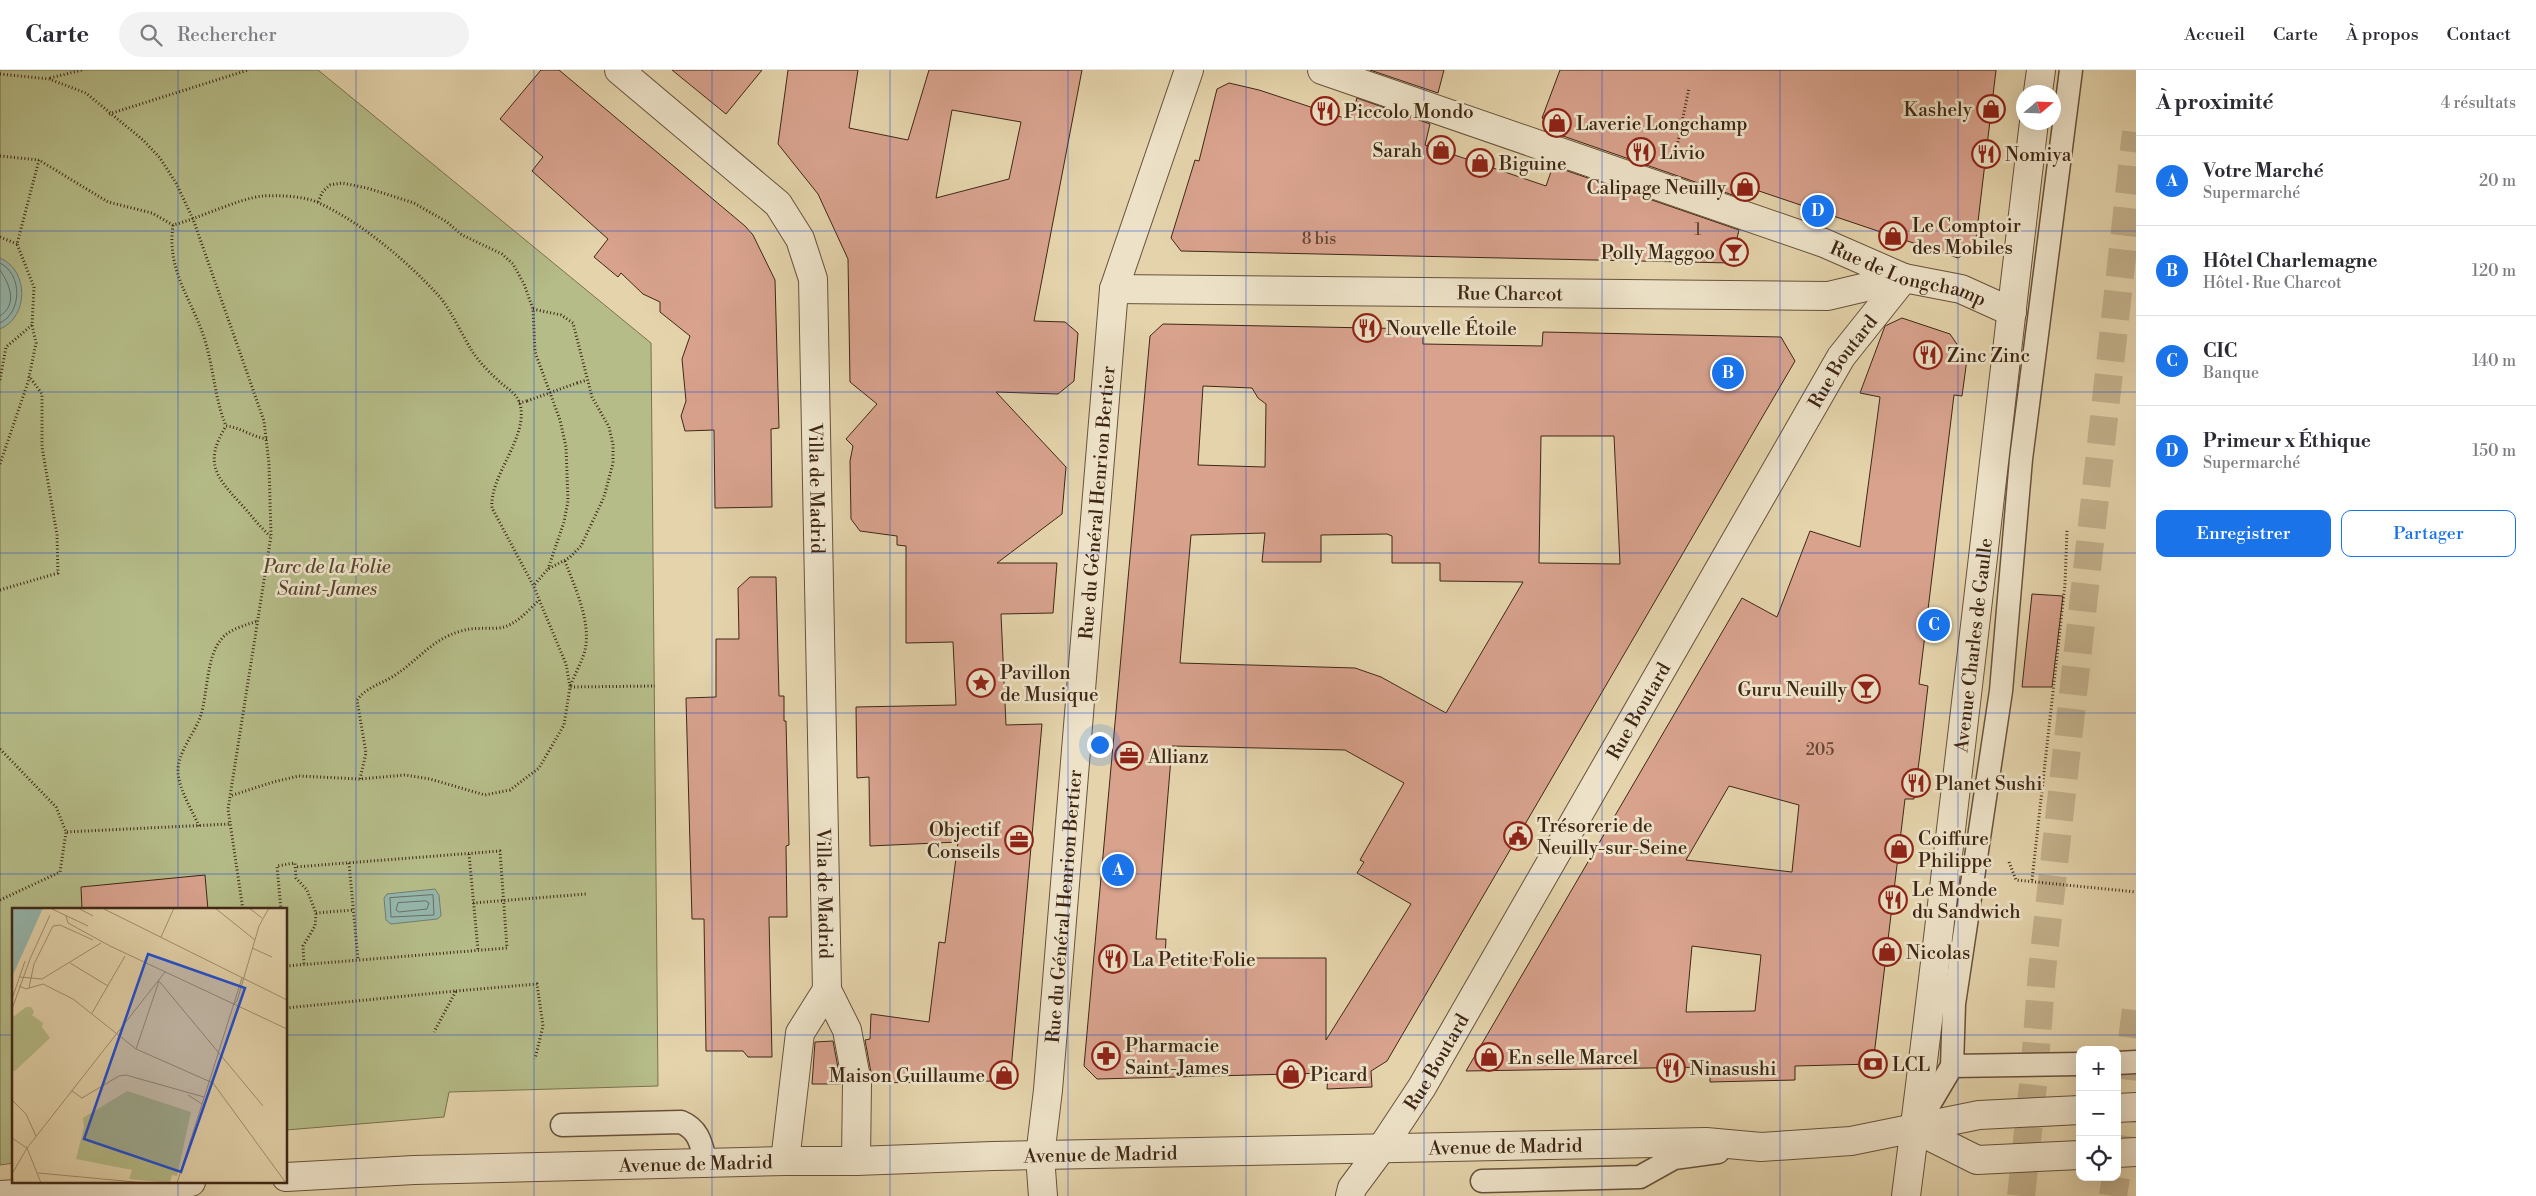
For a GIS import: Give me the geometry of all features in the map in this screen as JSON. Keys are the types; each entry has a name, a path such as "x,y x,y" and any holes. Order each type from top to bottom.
{"street":[{"name":"Villa de Madrid","path":"619,70 778,204 800,239 813,279 827,990 847,1030 856,1084 856,1161"},
{"name":"Rue du Général Henrion Bertier","path":"1043,1196 1040,1156 1048,1090 1114,289 1190,70"},
{"name":"Rue de Longchamp","path":"1322,70 1824,243 1904,278 1960,289 2012,312"},
{"path":"2039,85 2041,70"},
{"name":"Avenue Charles de Gaulle","path":"1906,1196 1932,1002 2033,130"},
{"name":"Rue Charcot","path":"1114,289 1170,288 1828,296 1904,278"},
{"name":"Rue Boutard","path":"1350,1196 1352,1188 1382,1149 1422,1087 1841,357 1904,278"},
{"path":"785,1160 800,1033 827,990"},
{"path":"2121,1108 2136,1108"},
{"name":"Avenue de Madrid","path":"288,1177 414,1170 785,1160 856,1161 1706,1142 1761,1147 1852,1141 1979,1115 2076,1110"},
{"path":"1914,1129 1977,1160 2076,1155"},
{"path":"2121,1153 2136,1152"},
{"path":"0,1195 162,1184"}],"lane":[{"path":"1914,1129 1952,1066 1954,1004 2000,691 2021,459 2071,70"},
{"path":"2121,1062 2136,1062"},
{"path":"1952,1066 2076,1064"},
{"path":"562,1125 681,1122 690,1126 699,1136 706,1163"},
{"path":"1482,1181 1640,1177 1674,1158 1761,1147"}],"path":[{"path":"49,79 82,70"},
{"path":"109,114 248,70"},
{"path":"0,74 49,79 86,93 109,114 143,140 160,158 176,182 193,220 264,421 267,439 271,536 256,621 230,796 230,824 243,908"},
{"path":"1673,162 1689,88"},
{"path":"0,156 39,160 108,202 152,214 172,224 193,220 263,196 318,202 357,224 380,242 440,297 476,358 501,384 511,390 519,403 521,419 491,500 492,508 533,585 566,664 570,687"},
{"path":"0,464 29,376 36,343 32,325 34,287 17,244 39,160"},
{"path":"318,202 322,191 330,185 342,183 367,188 414,203 447,222 462,235 502,254 513,264 524,284 533,309 535,352 560,420 568,468 568,500 564,522 548,569"},
{"path":"172,224 170,245 178,277 206,341 213,371 216,397 226,426 216,447 215,470 223,485 253,520 271,536"},
{"path":"0,237 17,244"},
{"path":"533,309 561,315 573,323 592,397 609,427 613,445 613,463 604,497 582,546 564,561 548,569 533,585"},
{"path":"0,380 6,347 32,325"},
{"path":"0,590 58,573 57,535 42,447 42,394 29,376"},
{"path":"519,403 587,380"},
{"path":"226,426 233,426 256,437 267,439"},
{"path":"2032,880 2065,584 2067,530"},
{"path":"230,796 299,776 360,779 405,776 430,779 485,795 510,790 539,768 554,744 564,725 570,687 584,654 586,638 581,609 564,561"},
{"path":"360,779 366,753 357,700 364,691 393,677 435,642 467,629 500,628 510,624 539,600"},
{"path":"199,826 181,783 178,771 181,758 195,731 201,713 219,641 230,632 256,621"},
{"path":"570,687 654,686"},
{"path":"0,750 56,807 66,832 60,872 0,900"},
{"path":"66,832 230,824"},
{"path":"288,966 507,948 500,851 295,867"},
{"path":"469,854 478,950"},
{"path":"2006,854 2016,880 2032,880 2136,892"},
{"path":"281,908 277,866 295,863 296,878 307,890 316,913 316,926 303,946 304,965"},
{"path":"349,863 358,960"},
{"path":"473,903 586,894"},
{"path":"316,913 353,910"},
{"path":"288,1008 537,984 543,1026 535,1059"},
{"path":"434,1032 456,991"}],"green space":[{"name":"Parc de la Folie Saint-James","path":"0,70 318,70 651,343 658,1086 449,1092 444,1117 288,1130 288,908 12,908 12,1163 0,1165"}],"water":[{"path":"0,258 10,264 16,272 22,293 16,315 10,323 0,329"},
{"path":"435,889 439,895 441,916 437,919 391,924 386,920 384,898 387,894"}],"building":[{"path":"541,70 559,70 745,226 753,235 775,280 779,428 771,429 772,507 715,508 714,430 685,431 681,416 686,401 682,359 690,336 660,312 660,302 643,294 621,273 618,277 594,257 608,239 532,171 543,157 500,119"},
{"path":"672,70 762,70 726,114"},
{"path":"788,70 858,70 849,128 908,140 929,70 1082,70 1034,321 1065,322 1078,333 1074,381 1058,394 996,392 1066,467 1062,514 997,563 1057,563 1053,613 1001,614 1006,725 1042,724 1011,1070 996,1081 873,1083 865,1040 870,1039 871,1014 929,1022 939,942 945,943 958,842 870,846 869,777 857,778 856,707 956,705 953,642 906,643 906,546 897,545 897,536 860,531 851,519 850,461 853,446 846,439 877,404 850,382 848,259 818,194 778,144","holes":["952,110 1021,122 1009,179 936,198"]},
{"path":"1370,70 1444,70 1438,93"},
{"path":"1560,70 1996,70 1975,247 1958,258 1750,188 1747,200 1563,136 1566,126 1542,118"},
{"path":"1229,83 1259,90 1350,120 1357,98 1430,124 1425,145 1546,186 1553,166 1739,230 1731,263 1181,251 1171,238 1195,160 1199,161 1217,89"},
{"path":"1902,318 1950,334 1967,359 1962,396 1954,395 1919,684 1928,686 1920,754 1914,799 1905,799 1873,1064 1795,1066 1795,1080 1710,1082 1710,1067 1466,1071 1742,598 1777,617 1810,531 1860,547 1880,397 1860,393 1885,326","holes":["1729,786 1799,805 1792,872 1686,860","1692,946 1761,955 1755,1011 1686,1012"]},
{"path":"1163,324 1423,329 1423,344 1542,346 1543,332 1781,337 1795,361 1387,1061 1371,1071 1372,1087 1327,1089 1328,1073 1097,1079 1084,1066 1150,336","holes":["1203,386 1252,388 1258,398 1266,404 1265,467 1198,465","1541,436 1614,436 1620,564 1539,563","1265,533 1262,562 1321,562 1321,535 1387,534 1392,536 1392,563 1440,563 1440,581 1523,582 1446,713 1381,677 1355,668 1180,663 1191,535","1172,746 1345,750 1404,783 1360,860 1364,862 1357,873 1411,904 1326,1040 1326,958 1165,958 1166,939 1156,939"]},
{"path":"750,577 776,577 779,696 784,696 784,721 786,721 789,845 786,846 787,917 769,917 772,1057 748,1057 743,1051 706,1051 704,919 692,919 686,698 716,697 716,639 739,639 738,588"},
{"path":"2032,594 2063,596 2052,687 2022,687"},
{"path":"205,875 208,908 82,908 81,887"},
{"path":"833,1041 841,1084 812,1084 815,1042"}],"tunnel":[{"path":"2021,1196 2034,1076 2042,971 2136,132"},
{"path":"2120,1136 2136,1008"},
{"path":"2113,1196 2115,1181"}],"place":[{"name":"Kashely","path":"1991,109"},
{"name":"Piccolo Mondo","path":"1325,111"},
{"name":"Laverie Longchamp","path":"1557,123"},
{"name":"Sarah","path":"1441,150"},
{"name":"Livio","path":"1641,152"},
{"name":"Nomiya","path":"1986,154"},
{"name":"Biguine","path":"1480,163"},
{"name":"Calipage Neuilly","path":"1745,187"},
{"name":"Primeur x Éthique","path":"1818,211"},
{"name":"Le Comptoir des Mobiles","path":"1893,236"},
{"name":"Polly Maggoo","path":"1734,252"},
{"name":"Nouvelle Étoile","path":"1367,328"},
{"name":"Zinc Zinc","path":"1928,355"},
{"name":"Hôtel Charlemagne","path":"1728,373"},
{"name":"CIC","path":"1934,625"},
{"name":"Pavillon de Musique","path":"981,683"},
{"name":"Guru Neuilly","path":"1866,689"},
{"name":"Allianz","path":"1129,756"},
{"name":"Planet Sushi","path":"1916,783"},
{"name":"Trésorerie de Neuilly-sur-Seine","path":"1518,836"},
{"name":"Objectif Conseils","path":"1019,840"},
{"name":"Coiffure Philippe","path":"1899,849"},
{"name":"Votre Marché","path":"1118,870"},
{"name":"Le Monde du Sandwich","path":"1893,900"},
{"name":"Nicolas","path":"1887,952"},
{"name":"La Petite Folie","path":"1113,959"},
{"name":"Pharmacie Saint-James","path":"1106,1056"},
{"name":"En selle Marcel","path":"1489,1057"},
{"name":"LCL","path":"1873,1064"},
{"name":"Ninasushi","path":"1671,1068"},
{"name":"Picard","path":"1291,1074"},
{"name":"Maison Guillaume","path":"1004,1075"}]}
